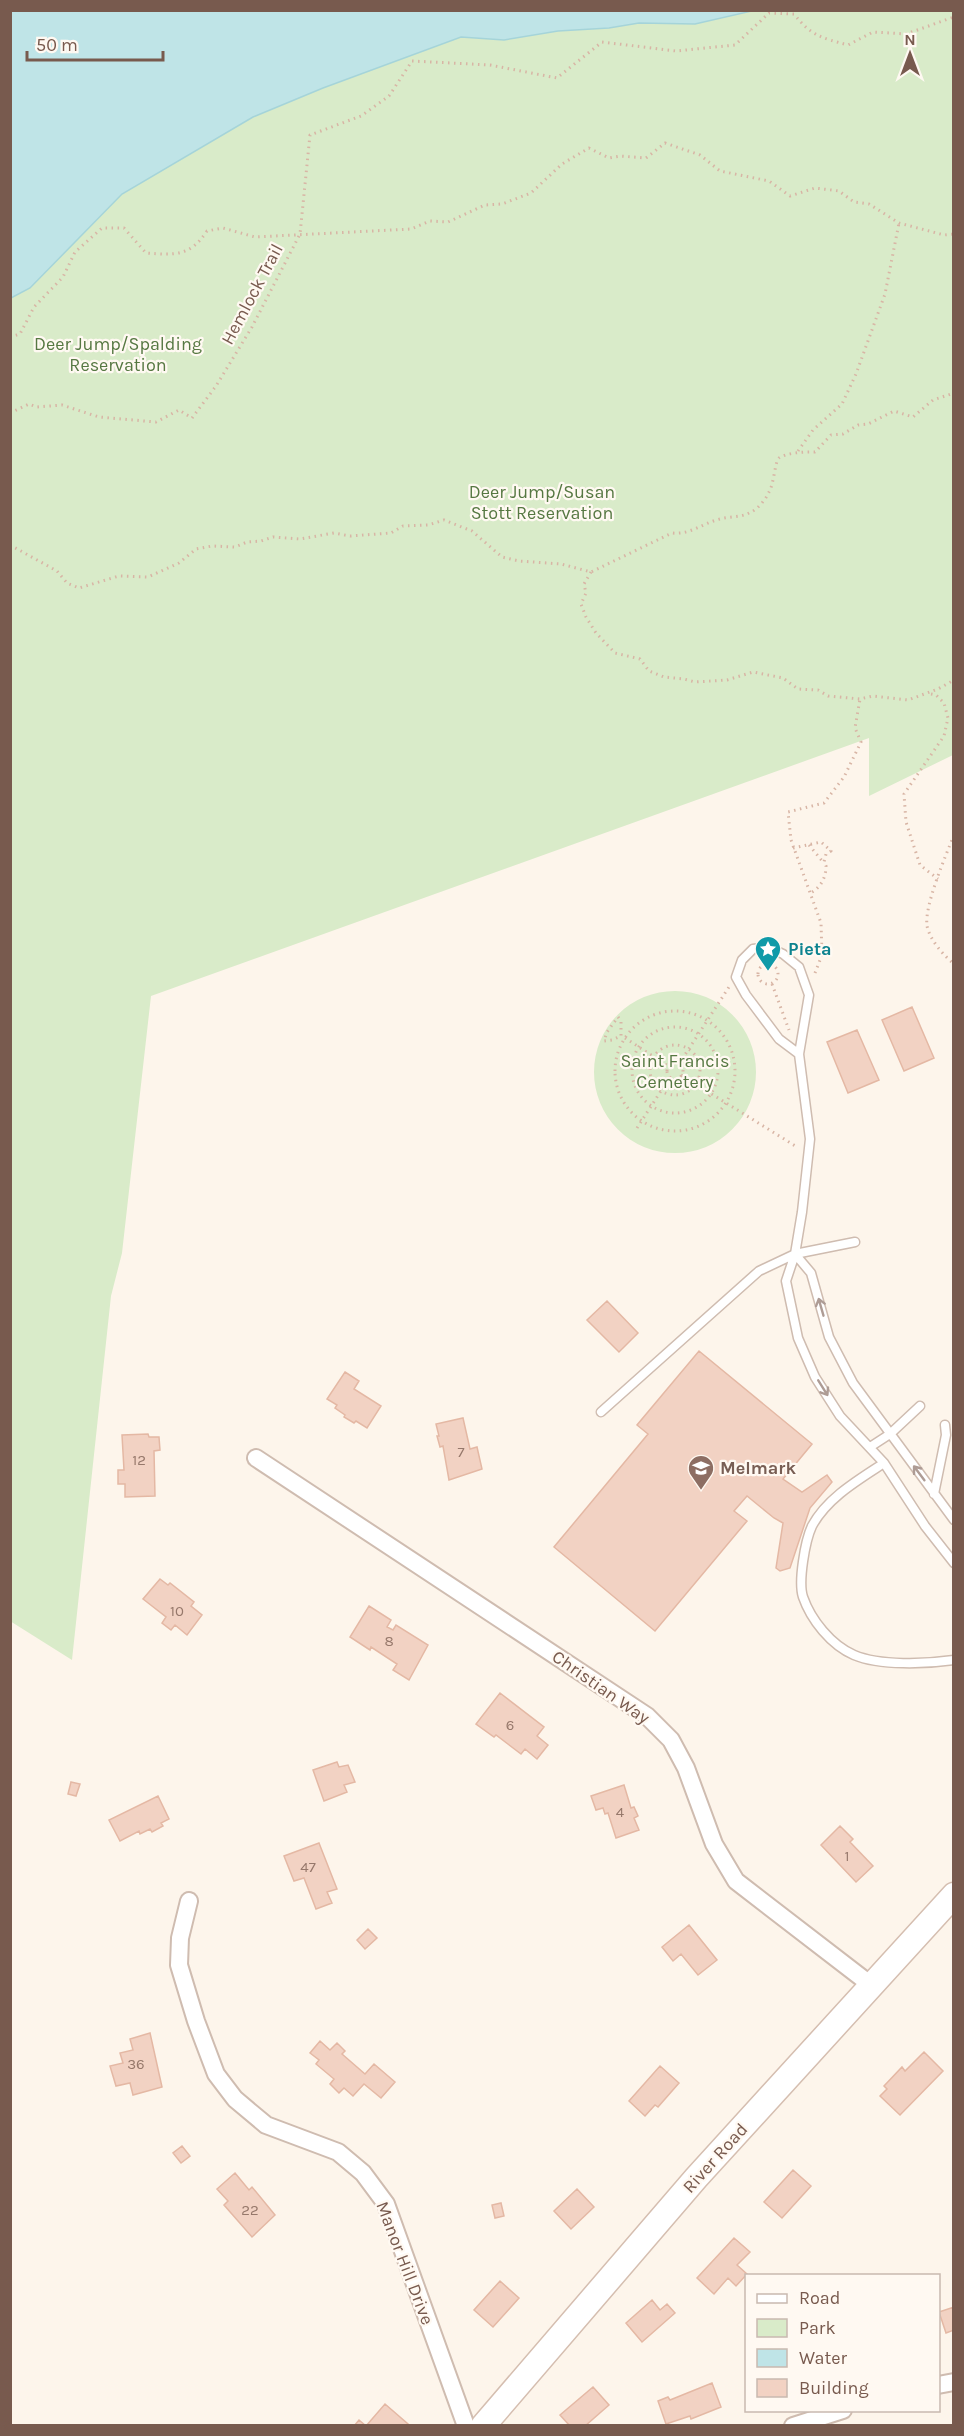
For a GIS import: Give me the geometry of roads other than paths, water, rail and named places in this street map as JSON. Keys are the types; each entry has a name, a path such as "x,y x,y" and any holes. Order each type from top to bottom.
{"main road":[{"name":"River Road","path":"483,2426 704,2169 954,1895"}],"street":[{"name":"Christian Way","path":"256,1458 647,1716 671,1740 686,1768 714,1844 736,1881 871,1985"},
{"name":"Manor Hill Drive","path":"189,1901 180,1938 179,1965 216,2074 235,2099 266,2125 338,2152 363,2173 386,2204 466,2426"},
{"path":"793,2426 837,2412"}],"lane":[{"path":"799,1054 779,1039 746,995 736,977 742,960 753,949 768,947 783,954 799,967 809,995 799,1054 810,1139 809,1155 795,1254 786,1281 798,1338 815,1377 840,1416 884,1462 925,1526 954,1563"},
{"path":"601,1412 759,1271 795,1254 855,1242"},
{"path":"795,1254 811,1273 830,1337 853,1383 954,1520"},
{"path":"870,1447 890,1434 920,1406"},
{"path":"934,1494 946,1435 945,1425"},
{"path":"884,1462 827,1506 812,1526 804,1548 803,1596 818,1624 834,1644 855,1655 892,1662 954,1660"}],"water":[{"path":"11,10 752,11 695,24 639,23 609,28 558,31 504,40 461,37 323,88 253,117 122,194 30,288 11,298"}],"place":[{"name":"Pieta","path":"768,972"},
{"name":"Melmark","path":"701,1491"}],"park label":[{"name":"Deer Jump/Spalding Reservation","path":"118,354"},
{"name":"Deer Jump/Susan Stott Reservation","path":"542,502"},
{"name":"Saint Francis Cemetery","path":"675,1071"}]}
